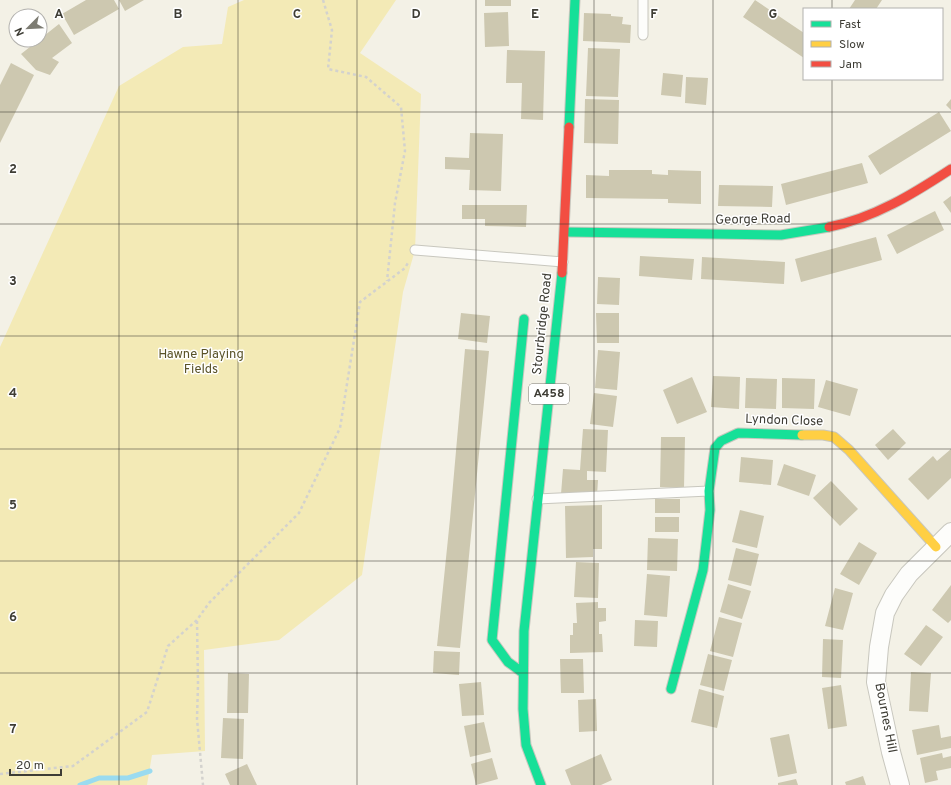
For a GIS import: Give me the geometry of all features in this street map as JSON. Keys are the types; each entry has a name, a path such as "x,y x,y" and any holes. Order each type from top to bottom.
{"main road":[{"name":"Stourbridge Road","path":"541,785 526,745 523,709 524,631 563,262 575,0"},
{"name":"George Road","path":"565,232 781,235 811,231 865,217 902,198 951,169"},
{"name":"Stourbridge Road","path":"523,673 508,662 492,640 524,319"},
{"name":"Lyndon Close","path":"671,689 703,570 710,510 709,491 715,448 721,441 738,433 823,435 834,437 849,450 936,547"}],"street":[{"name":"Bournes Hill","path":"900,785 891,752 876,682 879,647 885,613 894,595 908,574 951,532"}],"lane":[{"path":"643,0 643,35"},
{"path":"415,250 563,262"},
{"path":"537,499 709,491"}],"path":[{"path":"323,0 332,30 328,69 366,77 401,107 405,151 395,203 387,281"},
{"path":"0,774 73,766 147,712 168,646 197,620 208,603 299,513 340,428 360,302 405,268 415,250"},
{"path":"197,620 197,719 203,785"}],"green space":[{"name":"Hawne Playing Fields","path":"244,0 396,0 360,53 421,94 415,250 403,292 362,575 279,640 204,650 205,751 152,755 147,785 0,785 0,347 119,86 183,47 222,44 228,7"}],"building":[{"path":"86,0 114,0 119,9 74,35 62,14"},
{"path":"119,0 144,0 125,11"},
{"path":"485,0 511,0 511,6 485,6"},
{"path":"755,0 803,32 803,57 743,17"},
{"path":"855,0 882,0 877,8 850,8"},
{"path":"508,12 509,46 485,47 484,13"},
{"path":"584,13 611,14 611,16 623,17 622,24 631,25 630,43 583,41"},
{"path":"59,24 72,43 52,58 59,62 50,75 36,70 21,54 29,48 48,48 48,33"},
{"path":"588,48 620,49 618,97 586,96"},
{"path":"507,50 545,51 543,120 521,119 522,83 506,83"},
{"path":"11,63 34,75 0,143 0,85"},
{"path":"663,73 683,75 681,97 661,95"},
{"path":"686,77 708,78 706,105 685,103"},
{"path":"585,99 619,100 618,144 584,143"},
{"path":"951,99 951,110 946,105"},
{"path":"939,112 951,131 880,175 868,156"},
{"path":"470,133 503,134 501,191 469,190 470,170 445,169 445,157 469,158"},
{"path":"862,163 868,183 786,205 781,184"},
{"path":"609,170 652,170 652,174 668,175 668,170 701,171 701,204 668,203 668,199 586,198 586,175 609,176"},
{"path":"719,185 773,186 772,207 718,206"},
{"path":"951,196 951,213 943,202"},
{"path":"462,205 527,205 526,227 485,226 485,219 462,219"},
{"path":"935,211 944,230 897,254 887,235"},
{"path":"876,237 882,260 801,282 795,259"},
{"path":"640,256 694,259 692,280 639,276"},
{"path":"702,257 785,262 784,284 701,279"},
{"path":"598,277 620,278 619,305 597,304"},
{"path":"461,313 490,316 487,343 458,339"},
{"path":"596,313 619,313 619,343 597,343"},
{"path":"465,349 489,351 460,648 437,646"},
{"path":"598,350 620,352 617,390 595,388"},
{"path":"713,376 740,377 739,409 711,407"},
{"path":"692,377 707,412 677,424 663,390"},
{"path":"746,378 777,379 776,409 745,408"},
{"path":"782,378 815,379 814,409 782,408"},
{"path":"826,380 858,389 850,416 818,407"},
{"path":"594,393 617,396 613,427 590,424"},
{"path":"583,429 608,430 606,472 587,471 587,480 598,480 597,496 561,494 563,469 580,470"},
{"path":"893,429 906,443 888,460 875,445"},
{"path":"661,437 685,437 684,488 660,487"},
{"path":"951,449 951,478 928,500 908,479 933,456 937,461"},
{"path":"741,457 773,460 771,485 739,482"},
{"path":"784,464 816,475 809,496 777,485"},
{"path":"831,481 858,509 840,526 813,498"},
{"path":"655,499 680,499 680,513 655,513"},
{"path":"602,505 602,549 593,549 593,557 566,558 565,506"},
{"path":"740,510 764,516 757,548 732,542"},
{"path":"655,517 679,517 679,532 655,532"},
{"path":"648,538 678,539 677,571 647,570"},
{"path":"859,542 877,553 859,585 840,574"},
{"path":"736,548 759,554 751,586 728,580"},
{"path":"576,562 599,563 598,598 574,597"},
{"path":"647,574 670,576 667,617 644,615"},
{"path":"728,584 751,591 742,619 720,612"},
{"path":"951,585 951,620 948,623 932,610"},
{"path":"835,588 853,593 843,630 825,626"},
{"path":"598,602 598,608 606,608 606,621 599,622 599,634 602,634 603,652 570,653 570,635 573,635 573,623 577,623 576,603"},
{"path":"719,617 742,623 733,657 710,651"},
{"path":"635,620 658,621 657,647 634,646"},
{"path":"926,625 943,637 921,666 904,654"},
{"path":"823,639 843,640 841,678 822,677"},
{"path":"434,651 460,652 459,675 433,673"},
{"path":"708,654 732,660 724,691 700,685"},
{"path":"560,659 583,659 584,693 561,693"},
{"path":"911,672 931,673 928,712 909,711"},
{"path":"228,673 249,674 248,713 227,713"},
{"path":"481,682 484,715 462,716 459,684"},
{"path":"841,685 847,726 828,729 822,688"},
{"path":"699,689 724,696 717,728 691,722"},
{"path":"596,699 597,731 579,732 578,700"},
{"path":"223,718 244,719 243,759 221,758"},
{"path":"484,722 491,752 470,757 464,726"},
{"path":"939,725 941,738 951,736 951,748 917,755 912,730"},
{"path":"789,734 797,773 778,777 770,738"},
{"path":"942,753 943,758 951,756 951,768 936,771 938,780 925,783 920,758"},
{"path":"601,754 612,780 601,785 571,785 565,770"},
{"path":"492,758 498,779 476,785 471,764"},
{"path":"247,764 257,785 230,785 225,774"},
{"path":"863,776 866,785 846,785 845,782"},
{"path":"796,779 798,785 778,785 778,783"}],"waterway":[{"path":"80,785 99,778 128,778 150,771"}],"traffic: fast":[{"path":"569,127 575,0"},
{"path":"565,232 781,235 829,227"},
{"path":"541,785 526,745 523,709 524,631 562,273"},
{"path":"523,673 508,662 492,640 524,319"},
{"path":"671,689 703,570 710,510 709,491 715,448 721,441 738,433 802,435"}],"traffic: slow":[{"path":"802,435 823,435 834,437 849,450 936,547"}],"traffic: jam":[{"path":"562,273 569,127"},
{"path":"829,227 862,218 893,204 951,169"}]}
